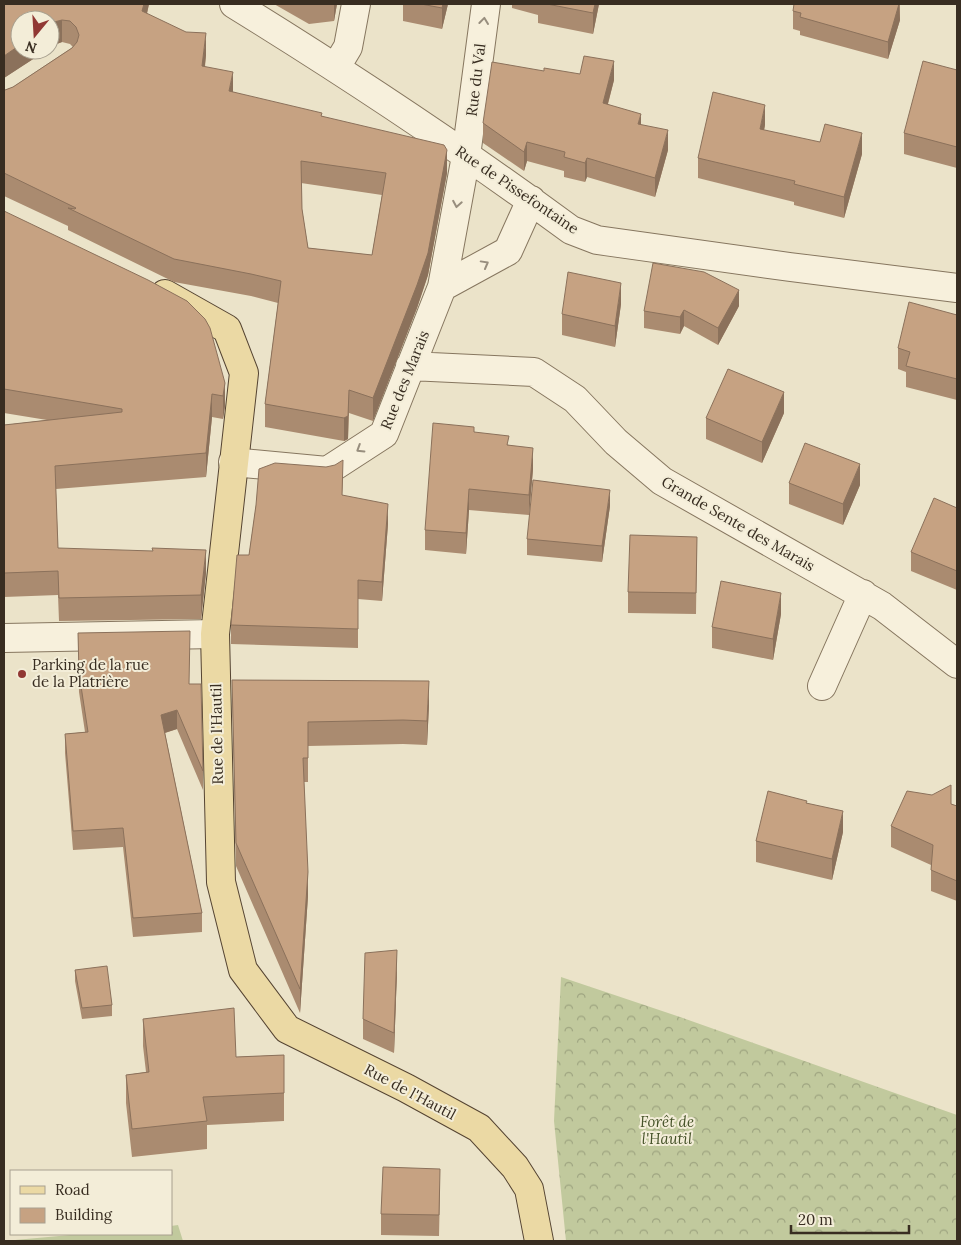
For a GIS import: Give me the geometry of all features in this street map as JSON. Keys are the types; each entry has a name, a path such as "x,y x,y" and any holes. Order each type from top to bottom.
{"main road":[{"name":"Rue de l'Hautil","path":"146,285 227,329 244,373 215,634 220,882 243,970 287,1029 406,1088 479,1128 515,1167 530,1189 539,1241"}],"street":[{"name":"Rue de Pissefontaine","path":"234,4 336,68 531,200 571,230 597,240 957,288"},
{"path":"336,68 348,47 356,4"},
{"name":"Rue du Val","path":"466,156 486,4"},
{"name":"Rue des Marais","path":"233,462 327,471 384,434 442,287 466,156"},
{"path":"442,287 508,251 531,200"},
{"name":"Grande Sente des Marais","path":"410,366 534,372 575,399 616,442 662,481 863,594 882,606 957,664"},
{"path":"822,686 863,594"},
{"path":"4,638 215,634"}],"green space":[{"name":"Forêt de l'Hautil","path":"561,977 957,1115 957,1241 566,1241 554,1121"},
{"path":"178,1225 183,1241 4,1241 70,1235 172,1235 172,1226"}],"building":[{"path":"4,4 144,4 142,11 186,32 206,33 202,66 233,72 229,91 322,113 321,116 444,145 447,150 428,253 373,398 349,390 348,416 344,418 265,404 281,281 174,259 68,208 76,208 4,173 4,90 13,87 54,60 60,60 60,56 77,42 79,35 76,27 70,21 60,20 60,10 10,10 10,52 4,56","holes":["301,161 386,173 372,255 308,248 302,209"]},
{"path":"421,4 443,4 442,8"},
{"path":"547,4 595,4 593,13"},
{"path":"794,4 899,4 888,42 800,17 801,13 793,11"},
{"path":"584,56 614,61 603,103 641,114 638,124 668,130 655,178 587,158 585,163 564,157 565,152 527,142 524,152 483,123 492,62 544,71 544,68 580,74"},
{"path":"923,61 957,70 957,147 904,133"},
{"path":"713,92 765,105 760,129 820,142 825,124 862,133 844,197 794,184 795,181 698,158"},
{"path":"4,211 148,280 187,301 205,319 210,328 225,383 223,396 212,394 206,453 55,466 58,548 153,551 152,548 206,550 201,595 59,598 58,571 4,573 4,425 122,412 122,409 4,389"},
{"path":"653,263 704,272 739,290 718,328 684,310 680,317 644,311"},
{"path":"568,272 621,283 615,326 562,314"},
{"path":"909,302 957,315 957,379 906,366 910,352 898,348"},
{"path":"728,369 784,392 762,442 706,418"},
{"path":"433,423 474,427 474,432 509,436 507,445 533,448 529,495 469,489 466,533 425,530"},
{"path":"805,443 860,464 843,504 789,483"},
{"path":"343,460 342,495 388,504 382,582 358,580 358,629 231,625 237,555 249,555 259,469 275,463 326,467 335,465"},
{"path":"533,480 610,490 602,546 527,539"},
{"path":"934,498 957,508 957,571 911,552"},
{"path":"630,535 697,537 696,593 628,592"},
{"path":"721,581 781,593 773,639 712,627"},
{"path":"190,631 189,684 201,684 203,771 177,710 161,715 202,913 133,918 123,828 73,831 65,734 88,732 79,673 78,633"},
{"path":"232,680 429,681 427,721 308,722 308,758 303,758 308,872 300,989 236,843"},
{"path":"951,785 951,804 957,806 957,881 931,870 933,845 891,826 907,791 932,795"},
{"path":"768,791 807,801 806,803 843,811 832,859 756,841"},
{"path":"397,950 394,1033 363,1019 365,953"},
{"path":"107,966 112,1005 82,1008 75,970"},
{"path":"234,1008 236,1057 284,1055 284,1093 203,1097 207,1121 132,1129 126,1075 149,1072 143,1019"},
{"path":"383,1167 440,1169 439,1215 381,1214"}],"place":[{"name":"Parking de la rue de la Platrière","path":"22,674"}]}
